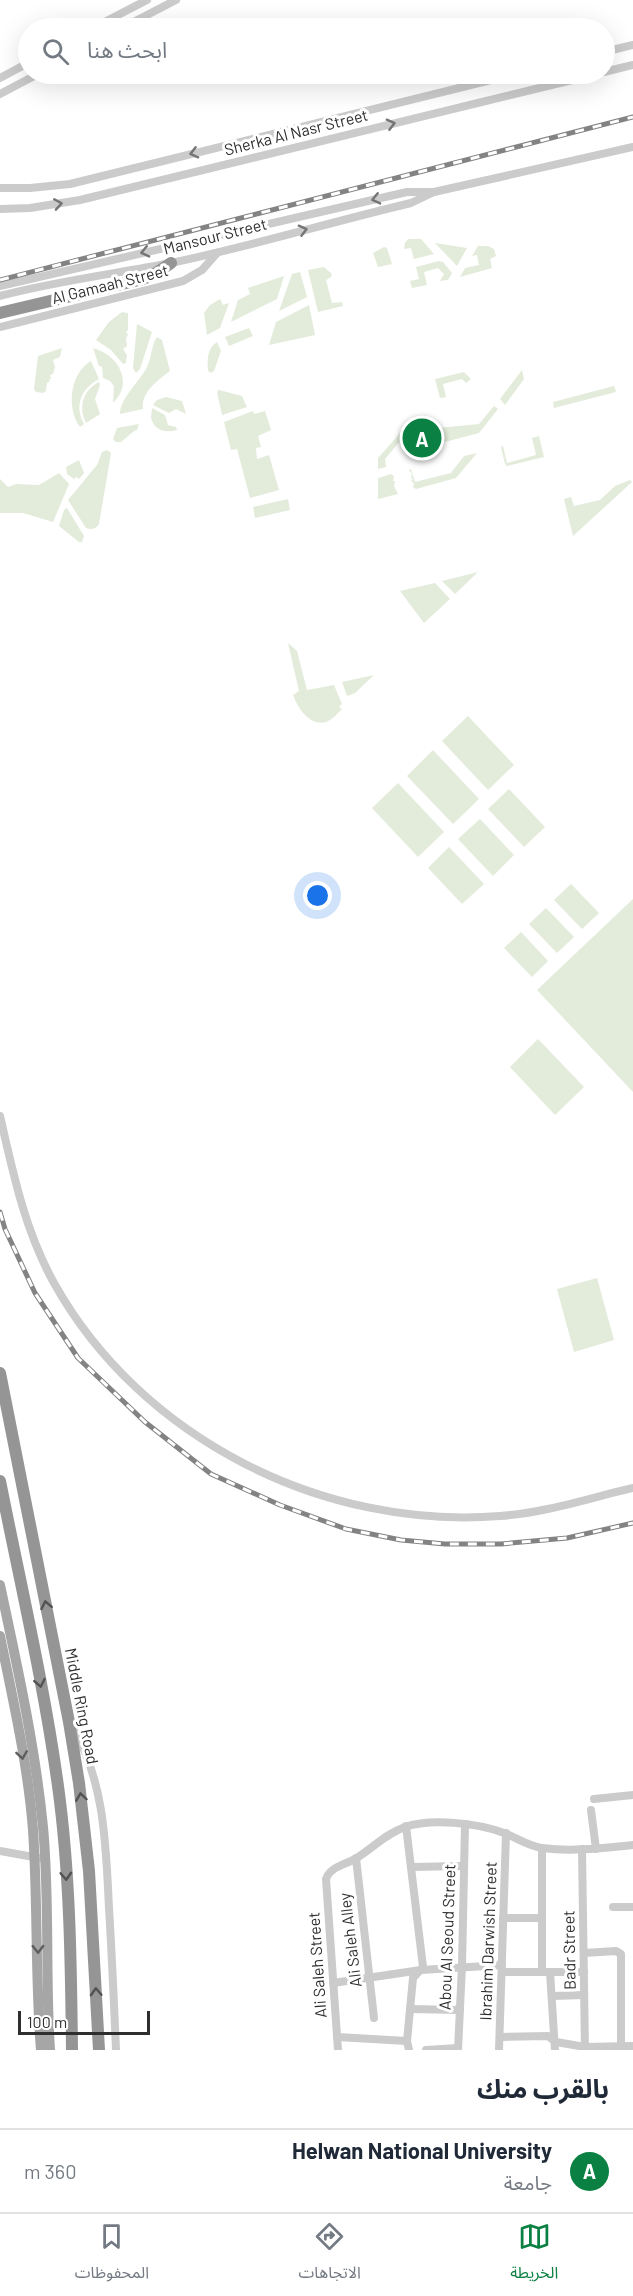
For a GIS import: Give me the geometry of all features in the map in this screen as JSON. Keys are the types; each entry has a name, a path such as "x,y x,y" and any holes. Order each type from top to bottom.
{"highway":[{"path":"0,313 143,279 171,263"},
{"name":"Middle Ring Road","path":"0,1373 69,1722 87,1851 99,2050"},
{"path":"0,1481 42,1691 58,1785 66,1871 72,2050"}],"main road":[{"path":"0,1585 36,1769 50,2050"},
{"path":"0,1636 40,1858 41,2050"}],"street":[{"path":"112,18 147,0"},
{"path":"142,18 176,0"},
{"path":"132,8 137,18"},
{"path":"615,49 633,45"},
{"path":"615,69 633,65"},
{"path":"0,78 18,68"},
{"path":"0,94 19,84"},
{"name":"Sherka Al Nasr Street","path":"0,188 44,188 70,184 475,84"},
{"name":"Sherka Al Nasr Street","path":"0,209 30,208 80,201 556,84"},
{"name":"Mansour Street","path":"0,286 407,192 434,192 633,147"},
{"name":"Mansour Street","path":"0,296 32,287 171,263 217,252 411,203 434,192"},
{"name":"Al Gamaah Street","path":"0,327 183,282 202,270 217,252"},
{"path":"0,1116 13,1175 26,1219 43,1261 65,1302 91,1339 122,1374 156,1405 214,1447 258,1470 311,1492 375,1509 424,1516 474,1518 523,1514 633,1488"},
{"path":"69,1722 81,1741 89,1761 109,1870 116,2050"},
{"path":"594,1799 633,1795"},
{"path":"591,1810 596,1849"},
{"path":"356,1858 406,1826 433,1823 465,1824 506,1833 542,1848 596,1849 633,1845"},
{"name":"Abou Al Seoud Street","path":"458,2049 465,1824"},
{"path":"406,1826 422,1970"},
{"name":"Ibrahim Darwish Street","path":"499,2050 506,1833"},
{"path":"542,1848 542,1918 546,1972 552,1996 555,2046"},
{"name":"Badr Street","path":"582,1849 585,2048"},
{"path":"0,1851 40,1858"},
{"name":"Ali Saleh Street","path":"338,2050 326,1879 330,1871 356,1858"},
{"name":"Ali Saleh Alley","path":"356,1858 374,2018"},
{"path":"411,1867 464,1866"},
{"path":"613,1907 633,1907"},
{"path":"503,1918 542,1918"},
{"path":"584,1953 616,1951 621,1954 621,2046"},
{"path":"333,1983 462,1966 546,1972 584,1972"},
{"path":"337,2037 408,2046 413,1978 415,1973 422,1970"},
{"path":"552,1996 584,1995"},
{"path":"410,2009 460,2010"},
{"path":"500,2037 548,2036 555,2046"},
{"path":"555,2046 585,2048 633,2046"},
{"path":"426,2050 458,2049"}],"green space":[{"path":"408,239 421,239 434,254 414,259 411,248 404,249"},
{"path":"435,243 467,248 457,266"},
{"path":"478,246 488,246 494,249 496,256 490,259 492,268 460,277 465,268 479,265 477,255 472,256"},
{"path":"384,247 387,248 392,264 378,267 373,253"},
{"path":"443,262 452,273 448,280 440,281 444,274 438,268 424,272 427,285 412,288 410,281 419,279 416,267"},
{"path":"324,267 332,274 326,280 332,303 342,302 343,306 318,312 308,270"},
{"path":"300,272 307,297 279,311 292,274"},
{"path":"284,276 277,299 231,322 238,300 250,294 248,288"},
{"path":"220,299 223,305 229,303 220,328 207,335 204,313 210,305"},
{"path":"309,305 315,335 269,345 276,322"},
{"path":"122,312 128,313 127,346 123,349 127,355 126,363 123,364 111,350 96,340 109,322"},
{"path":"137,324 152,332 140,369 136,373 133,368"},
{"path":"249,328 253,336 229,346 225,337"},
{"path":"157,337 162,340 170,371 147,392 143,409 120,414 126,397 148,365"},
{"path":"217,342 221,351 214,371 211,373 208,371 208,355"},
{"path":"62,348 60,357 53,360 55,367 47,383 46,391 36,392 34,389 38,356"},
{"path":"93,348 102,351 116,363 123,378 123,386 113,403 114,386 103,378 102,367 99,366"},
{"path":"91,361 99,379 81,398 80,410 84,424 80,427 73,410 72,391 78,374"},
{"path":"522,370 524,379 505,405 500,399"},
{"path":"464,372 471,379 466,383 462,379 443,384 446,397 440,398 435,379"},
{"path":"99,382 95,399 100,414 86,423 82,405 86,394"},
{"path":"614,386 616,392 554,408 553,402"},
{"path":"219,390 242,396 247,407 222,415 217,392"},
{"path":"166,397 182,401 186,414 176,409 169,413 153,405 157,400"},
{"path":"494,406 498,409 479,433 441,443 438,428 479,424"},
{"path":"152,408 165,415 168,425 176,427 177,430 165,431 155,426 151,418"},
{"path":"253,411 254,414 265,411 271,430 258,436 261,447 256,448 257,459 269,455 279,490 250,498 237,449 231,450 224,422"},
{"path":"139,424 137,430 121,442 113,439 117,428"},
{"path":"419,428 420,433 406,434 385,459 386,467 378,469 378,458 403,430"},
{"path":"539,436 544,457 507,466 505,464 501,447 503,446 507,463 536,455 532,438"},
{"path":"107,450 111,453 99,524 95,528 88,529 68,500 97,465 102,452"},
{"path":"477,453 456,478 416,489 413,487 412,474 409,470 411,469 415,482 451,473 464,456"},
{"path":"79,460 84,473 79,479 76,477 74,479 67,474 66,467"},
{"path":"59,473 69,484 53,522 23,513 0,513 0,479 8,487 16,484 39,485"},
{"path":"391,474 394,476 394,486 398,494 378,499 378,478"},
{"path":"630,480 632,482 573,536 564,499 571,497 574,506 600,500 615,486"},
{"path":"288,499 290,510 255,518 253,507"},
{"path":"67,508 84,536 82,542 59,526 64,510"},
{"path":"478,572 455,594 442,581"},
{"path":"435,583 450,599 424,623 400,591"},
{"path":"288,643 297,651 307,690 334,685 342,704 339,707 342,709 326,722 320,723 310,719 295,700 293,695 299,691"},
{"path":"374,675 355,693 347,696 342,682"},
{"path":"468,716 514,765 488,790 442,741"},
{"path":"433,750 479,799 453,824 407,776"},
{"path":"398,783 444,832 418,857 372,808"},
{"path":"509,789 545,827 524,847 488,809"},
{"path":"480,819 514,855 493,876 458,839"},
{"path":"449,847 484,884 462,904 428,868"},
{"path":"571,884 599,913 582,929 554,900"},
{"path":"633,899 633,1092 537,990"},
{"path":"546,908 574,937 557,953 529,924"},
{"path":"521,932 548,961 532,977 504,948"},
{"path":"538,1039 584,1087 555,1115 510,1067"},
{"path":"597,1278 614,1340 574,1352 557,1289"}],"railway":[{"path":"0,280 633,117"},
{"path":"0,1212 5,1229 35,1293 78,1358 145,1422 211,1474 280,1505 346,1529 401,1540 445,1544 501,1544 567,1538 633,1523"}],"place":[{"name":"Helwan National University","path":"422,438"}]}
